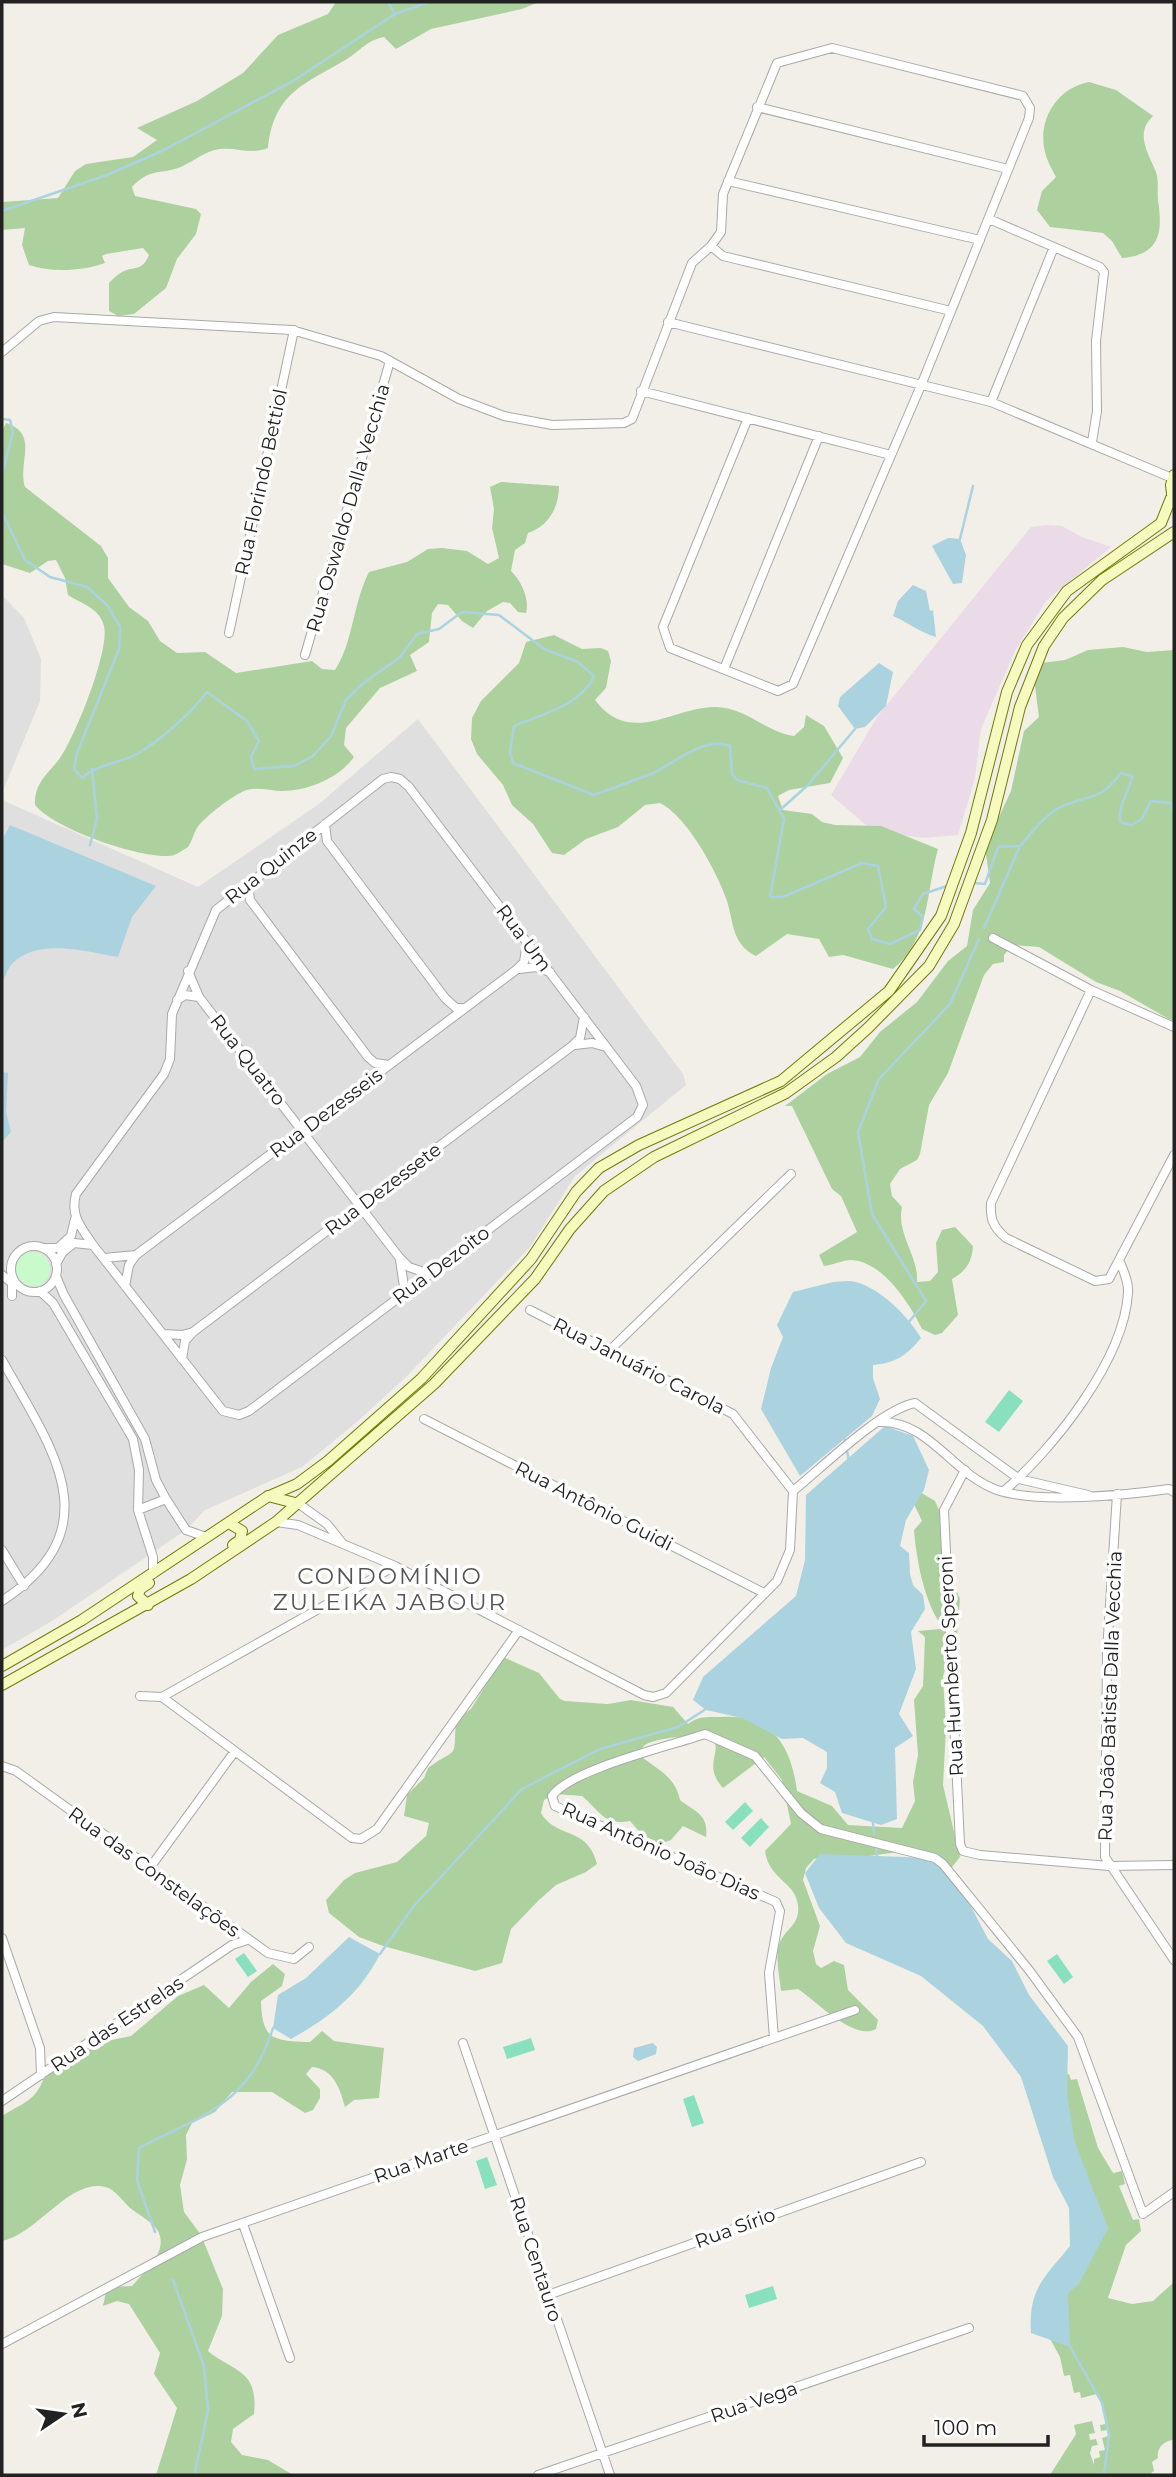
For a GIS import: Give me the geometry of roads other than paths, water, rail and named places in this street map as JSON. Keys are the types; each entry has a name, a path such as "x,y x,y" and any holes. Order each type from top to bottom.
{"main road":[{"path":"2,1666 82,1620 268,1496 297,1484 328,1461 421,1378 523,1268 576,1192 599,1168 639,1144 781,1080 889,991 941,916 981,797 1002,708 1027,645 1067,591 1161,523 1173,502 1173,476"},
{"path":"2,1685 148,1605 276,1522 434,1384 535,1279 570,1228 604,1191 654,1157 786,1093 844,1050 929,966 954,924 992,820 1020,707 1044,646 1063,618 1102,580 1174,532"},
{"path":"268,1496 299,1504"},
{"path":"213,1563 243,1536 240,1527 229,1523"},
{"path":"148,1605 138,1596 140,1589 192,1554 198,1545"}],"street":[{"path":"2,352 39,321 54,317 294,330 390,361 459,400 504,416 552,425 624,423 632,419 692,263 711,246 722,226 722,198 776,63 827,47 1020,94 1030,108 989,219 793,684 778,691 670,648 663,627 748,418"},
{"path":"757,107 1008,169"},
{"path":"728,181 980,240"},
{"path":"989,219 1100,267 1105,276 1096,341 1097,411 1092,442"},
{"path":"711,246 723,256 951,311"},
{"path":"991,402 1054,247"},
{"path":"668,322 991,402 1173,476"},
{"name":"Rua Florindo Bettiol","path":"229,633 294,330"},
{"name":"Rua Oswaldo Dalla Vecchia","path":"305,655 390,361"},
{"path":"641,391 891,455"},
{"path":"724,669 820,436"},
{"name":"Rua Quinze","path":"75,1219 72,1207 76,1194 164,1074 170,1059 172,1014 216,910 383,779 396,778"},
{"name":"Rua Um","path":"396,778 409,787 584,1017 636,1086 643,1105"},
{"path":"325,824 327,841 445,998 456,1008 464,1009"},
{"path":"308,837 327,841"},
{"path":"248,883 250,900 368,1057 375,1063 389,1065"},
{"path":"232,896 250,900"},
{"path":"993,937 1091,990 1174,1027"},
{"path":"516,970 524,962 527,942"},
{"path":"516,970 536,967 550,972"},
{"name":"Rua Dezesseis","path":"136,1255 516,970"},
{"name":"Rua Quatro","path":"188,971 199,997 399,1257 410,1267 429,1274"},
{"path":"1091,990 990,1203 990,1217 995,1230 1006,1238 1095,1281 1109,1279 1174,1155"},
{"name":"Rua Quatro","path":"177,1000 186,995 199,997"},
{"path":"445,998 445,1023"},
{"path":"572,1046 580,1038 584,1017"},
{"path":"572,1046 583,1042 606,1047"},
{"name":"Rua Dezessete","path":"193,1332 572,1046"},
{"path":"368,1057 371,1066 369,1080"},
{"name":"Rua Dezoito","path":"182,1359 223,1411 232,1415 249,1411 636,1117 643,1105"},
{"path":"610,1350 791,1174"},
{"path":"75,1219 182,1359"},
{"path":"12,1296 12,1283 2,1274 22,1249 37,1246 58,1248 71,1236 75,1219"},
{"path":"93,1245 74,1242 62,1253 56,1264 56,1276 64,1296 145,1439 156,1480 166,1499 190,1533 209,1537"},
{"path":"45,1248 56,1264"},
{"path":"104,1258 136,1255"},
{"path":"125,1286 129,1265 136,1255"},
{"name":"Rua Quatro","path":"399,1257 404,1271 405,1293"},
{"path":"1004,1491 1019,1479 1074,1412 1111,1359 1122,1327 1129,1291 1120,1262"},
{"path":"12,1264 15,1282 26,1291"},
{"path":"2,1301 26,1291 40,1292 47,1288 56,1276"},
{"path":"40,1292 53,1303 133,1439 139,1470 138,1510 153,1557 153,1574"},
{"name":"Rua Januário Carola","path":"530,1310 733,1414 793,1491"},
{"path":"163,1334 182,1335 193,1332"},
{"path":"182,1359 185,1341 193,1332"},
{"path":"2,1360 50,1447 64,1489 64,1517 55,1545 43,1567 24,1586 2,1601"},
{"path":"276,1522 298,1525 395,1566 644,1695 661,1696 777,1581 790,1550 793,1491 877,1422 903,1405 921,1404 1019,1479 1088,1495"},
{"name":"Rua Antônio Guidi","path":"424,1419 764,1593"},
{"path":"877,1422 895,1421 909,1426 965,1469 1004,1491 1069,1497 1170,1489 1174,1492"},
{"name":"Rua Humberto Speroni","path":"965,1469 944,1510 960,1843 963,1851 980,1855 1109,1866"},
{"name":"Rua João Batista Dalla Vecchia","path":"1117,1494 1107,1652 1105,1857 1174,1960"},
{"path":"138,1510 166,1499"},
{"path":"299,1504 327,1524 345,1546"},
{"path":"2,1549 24,1586"},
{"path":"140,1696 162,1697 395,1566"},
{"path":"162,1697 352,1838 361,1839 377,1829 519,1630"},
{"name":"Rua Antônio João Dias","path":"774,2038 769,1973 780,1911 776,1902 555,1806 552,1796 560,1784 599,1768 705,1734 755,1756 801,1812 821,1829 935,1858 943,1864 1029,1970 1078,2037 1143,2214 1174,2192"},
{"path":"149,1869 235,1751"},
{"name":"Rua das Constelações","path":"2,1766 16,1771 247,1940 275,1956 294,1959 309,1947"},
{"path":"1109,1866 1174,1865"},
{"path":"232,1945 233,1930"},
{"path":"2,1938 40,2048 41,2075"},
{"name":"Rua das Estrelas","path":"2,2101 232,1945 247,1940"},
{"name":"Rua Marte","path":"2,2344 202,2237 855,2010"},
{"name":"Rua Centauro","path":"463,2043 610,2475"},
{"name":"Rua Sírio","path":"548,2295 921,2162"},
{"path":"243,2224 289,2358"},
{"name":"Rua Vega","path":"538,2475 969,2328"}],"water":[{"path":"948,538 960,539 966,555 962,583 953,584 932,546"},
{"path":"913,585 926,591 930,611 933,610 936,637 893,616 898,601"},
{"path":"879,663 893,672 886,706 865,727 855,729 838,706 840,697"},
{"path":"10,825 156,886 132,917 118,957 63,948 35,951 12,964 2,984 2,840"},
{"path":"2,1072 8,1073 6,1112 11,1132 2,1142"},
{"path":"853,1281 875,1291 901,1312 921,1338 900,1357 873,1365 873,1378 880,1399 872,1416 800,1476 761,1409 771,1368 783,1337 777,1325 793,1292 833,1282"},
{"path":"885,1426 913,1436 929,1470 924,1490 906,1520 900,1546 909,1553 913,1585 923,1595 925,1609 911,1632 916,1669 899,1714 913,1736 895,1748 897,1819 881,1825 842,1813 835,1792 820,1783 827,1768 827,1752 803,1738 782,1739 742,1718 706,1710 693,1700 703,1677 796,1596 805,1560 806,1495"},
{"path":"820,1854 933,1858 966,1897 988,1939 1012,1961 1029,1995 1068,2046 1067,2094 1075,2143 1108,2228 1079,2284 1068,2293 1070,2347 1031,2333 1035,2295 1045,2276 1070,2246 1069,2208 1053,2177 1021,2077 983,2026 921,1976 846,1943 819,1908 805,1873"},
{"path":"349,1937 380,1954 353,1993 331,2013 291,2039 273,2028 278,1995 306,1978"},
{"path":"653,2043 657,2047 656,2054 638,2061 633,2057 634,2048"}],"waterway":[{"path":"388,2 395,14"},
{"path":"2,211 107,175 162,151 293,81 395,14 429,2"},
{"path":"2,419 10,420 13,432 2,474"},
{"path":"960,539 973,486"},
{"path":"2,512 25,560 50,577 87,587 107,605 120,627 119,649 77,753 74,769 82,778 94,770 137,754 156,742 207,692 247,721 259,741 251,757 254,769 294,766 313,756 331,736 346,700 361,685 400,657 417,634 439,629 462,612 499,615 544,649 578,662 594,676 588,686 571,701 514,726 510,752 513,763 594,795 651,774 689,752 710,744 730,746 732,774 737,780 767,788 784,819 770,897 783,897 862,863 878,866 886,907 868,929 872,939 890,944 920,930 923,917 914,909 923,894 947,886"},
{"path":"781,809 808,785 855,729"},
{"path":"90,845 97,819 92,769"},
{"path":"974,883 985,884 998,847 1020,846 1052,812 1102,792 1121,773 1132,776 1120,822 1131,825 1142,819 1151,801 1171,803 1174,813"},
{"path":"984,928 1020,846"},
{"path":"908,1323 926,1301 872,1214 858,1132 879,1079 950,1004 979,939"},
{"path":"844,1436 849,1461"},
{"path":"380,1954 413,1907 522,1789 600,1749 678,1727 706,1709"},
{"path":"873,1823 874,1834"},
{"path":"876,1849 877,1856"},
{"path":"155,2232 137,2180 139,2148 204,2115 238,2090 252,2074 273,2028"},
{"path":"173,2280 204,2366 208,2411 195,2472"},
{"path":"1069,2345 1102,2403 1109,2435 1104,2475"}],"district":[{"name":"CONDOMÍNIO ZULEIKA JABOUR","path":"390,1589"}]}
